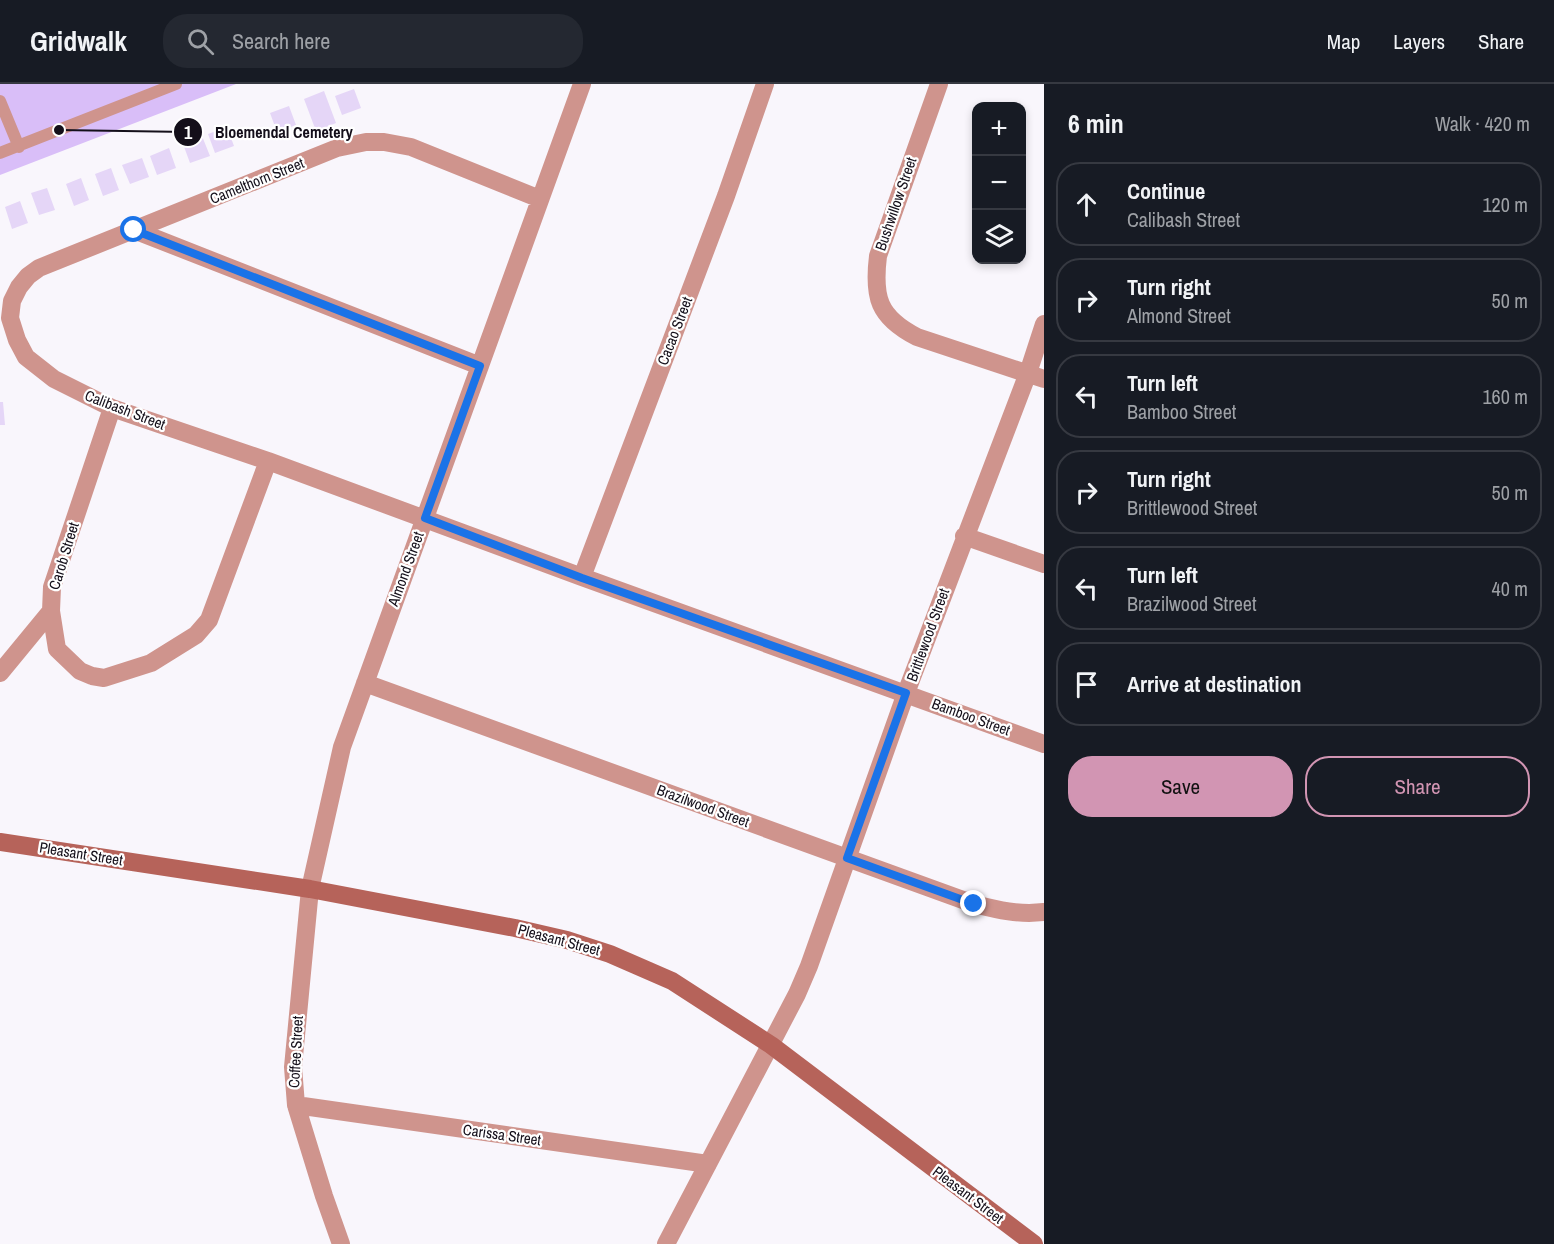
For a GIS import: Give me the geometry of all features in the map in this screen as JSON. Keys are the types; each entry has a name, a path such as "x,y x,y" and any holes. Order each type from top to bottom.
{"street":[{"name":"Almond Street","path":"310,889 342,747 582,84"},
{"name":"Cacao Street","path":"582,578 726,196 765,84"},
{"name":"Bushwillow Street","path":"939,84 878,256 875,282 878,295 885,314 901,329 917,337 1036,376"},
{"name":"Camelthorn Street","path":"139,228 338,148 366,142 384,142 411,147 540,199"},
{"path":"139,228 480,366"},
{"name":"Calibash Street","path":"139,228 39,268 19,287 12,301 10,318 17,340 30,362 54,379 112,408 425,518"},
{"name":"Brittlewood Street","path":"771,1045 809,966 964,536 1036,376 1044,324"},
{"name":"Carob Street","path":"112,408 52,587 51,611 57,649 80,671 92,676 104,678 151,663 196,635 209,620 268,461"},
{"name":"Bamboo Street","path":"425,518 582,578 1044,744"},
{"path":"964,536 1044,564"},
{"path":"0,673 51,611"},
{"name":"Brazilwood Street","path":"365,683 974,904 1002,911 1030,914 1044,912"},
{"name":"Pleasant Street","path":"0,842 310,889 515,928 567,940 610,954 672,981 771,1045 1034,1244"},
{"name":"Coffee Street","path":"310,889 293,1067 296,1105 341,1244"},
{"path":"666,1244 771,1045"},
{"name":"Carissa Street","path":"296,1105 708,1164"}],"lane":[{"path":"0,153 176,84"},
{"path":"0,101 19,147"}],"shaded area":[{"path":"0,84 236,84 0,175"}],"building":[{"path":"354,89 361,108 342,115 335,96"},
{"path":"324,91 336,123 316,131 304,99"},
{"path":"289,106 296,125 277,132 270,113"},
{"path":"227,127 234,146 215,153 208,134"},
{"path":"202,136 210,156 190,163 183,144"},
{"path":"169,148 176,168 157,175 150,156"},
{"path":"142,158 149,177 130,184 122,165"},
{"path":"111,168 119,190 103,196 95,174"},
{"path":"81,178 89,200 74,206 66,184"},
{"path":"47,188 55,210 39,215 31,193"},
{"path":"20,201 28,223 12,229 5,207"},
{"path":"0,402 3,402 5,425 0,425"}],"place":[{"name":"Bloemendal Cemetery","path":"59,130"}],"route":[{"path":"134,230 480,366 425,518 582,578 906,693 847,858 974,904"}]}
